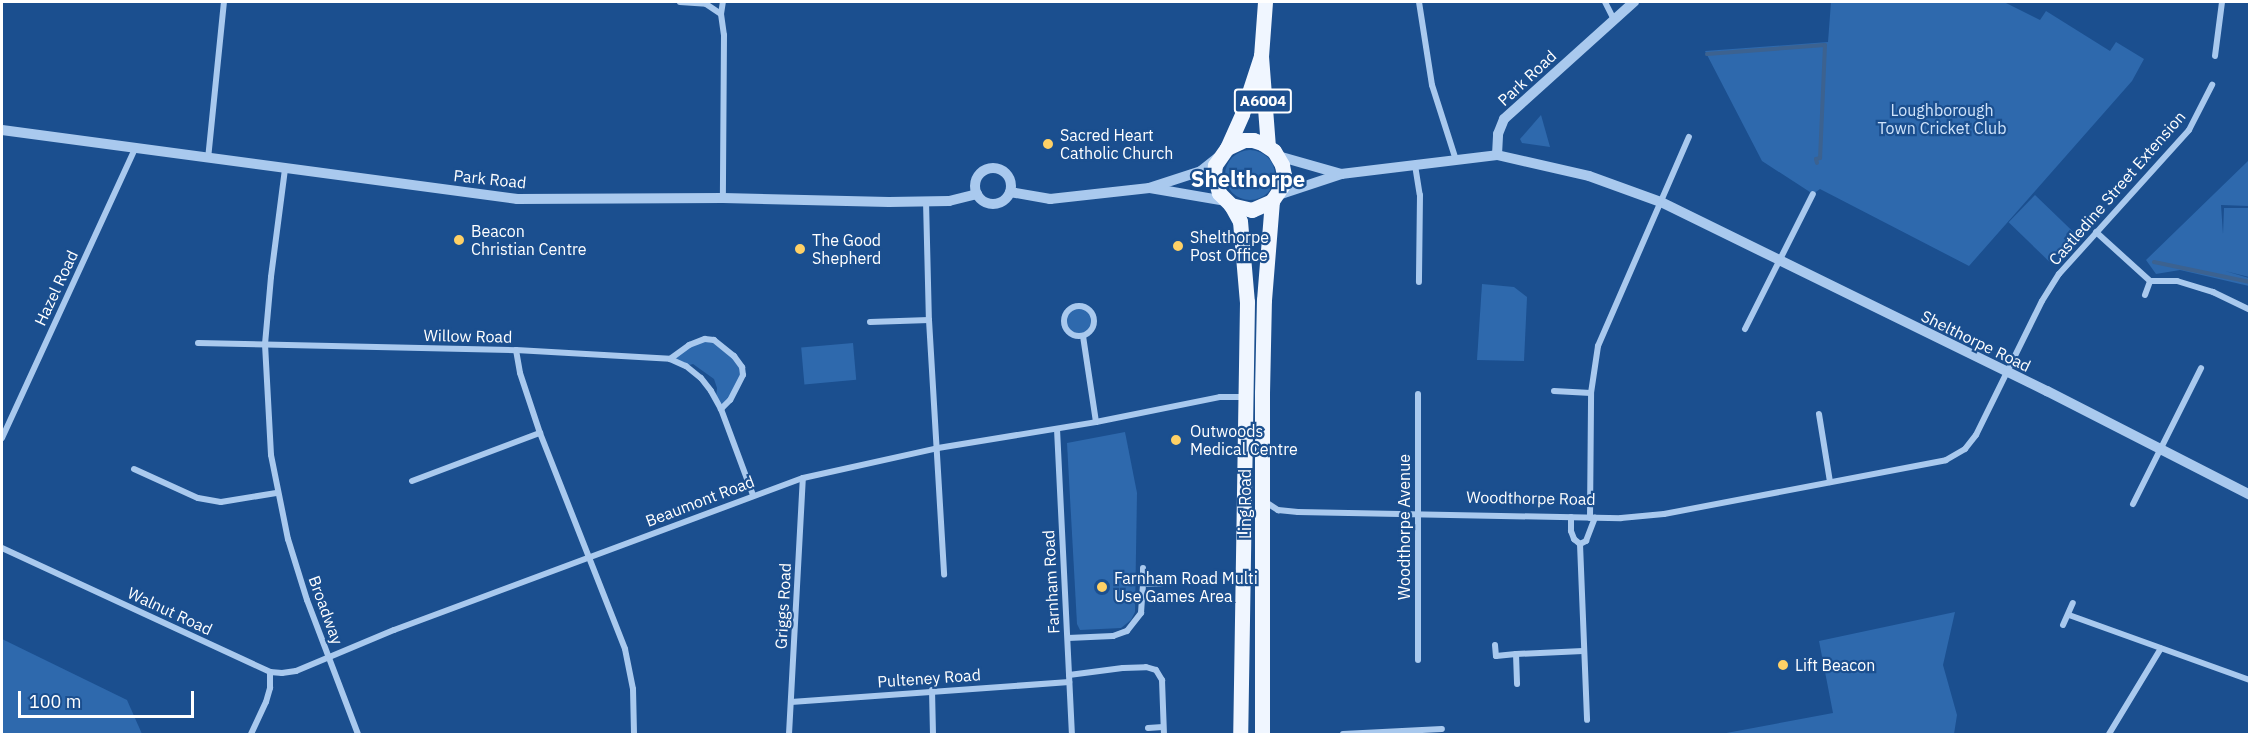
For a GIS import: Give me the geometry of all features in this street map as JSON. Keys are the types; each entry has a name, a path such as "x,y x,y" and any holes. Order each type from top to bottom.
{"main road":[{"name":"A6004","path":"1265,2 1261,56 1265,132 1284,176 1275,198"},
{"name":"A6004","path":"1228,203 1219,193 1214,174 1242,114 1261,56"},
{"path":"1223,152 1244,140 1262,142 1273,151"},
{"path":"1228,203 1252,210 1275,198"},
{"name":"Ling Road","path":"1262,735 1264,300 1275,198"},
{"name":"Ling Road","path":"1228,203 1240,221 1246,302 1240,735"},
{"path":"1243,476 1263,501"}],"street":[{"path":"208,159 224,2"},
{"path":"680,2 706,4 721,14"},
{"path":"723,2 721,14 724,35 723,198"},
{"path":"1419,2 1432,85 1456,161"},
{"path":"1605,2 1614,20"},
{"name":"Park Road","path":"1497,155 1498,134 1504,119 1634,2"},
{"path":"2215,56 2222,2"},
{"name":"Castledine Street Extension","path":"2006,372 2059,274 2189,130 2212,85"},
{"name":"Park Road","path":"2,130 517,199 723,198 949,201 977,194 986,202 998,204 1010,192"},
{"path":"1580,544 1587,541 1593,518 1591,393 1602,332 1689,137"},
{"name":"Hazel Road","path":"2,438 135,149"},
{"path":"1273,151 1341,174"},
{"path":"977,194 976,185 979,176 994,168 1008,177 1010,192 1029,197 1050,199 1149,188 1201,171 1223,152"},
{"path":"1275,198 1341,174 1497,155"},
{"name":"Shelthorpe Road","path":"1497,155 1589,176 1661,202 2250,495"},
{"path":"1415,165 1420,195 1419,282"},
{"name":"Broadway","path":"285,169 265,344 269,433 276,493 307,600 358,735"},
{"path":"1149,188 1228,203"},
{"path":"1745,329 1813,194"},
{"path":"926,201 929,320 944,575"},
{"path":"2096,232 2150,281 2177,280 2213,292 2250,310"},
{"path":"2145,295 2150,281"},
{"path":"1076,307 1086,308 1094,318 1092,329 1083,336 1072,334 1065,324 1066,314 1076,307"},
{"path":"870,322 929,320"},
{"path":"1083,336 1096,422"},
{"path":"670,359 689,345 705,339 714,340 734,356 742,367 743,375 730,400 721,409"},
{"path":"198,343 265,344"},
{"name":"Willow Road","path":"265,344 516,350 670,359 686,366 701,378 721,409 753,495"},
{"path":"516,350 519,373 540,433 627,658 634,700 634,735"},
{"path":"2133,504 2202,368"},
{"name":"Woodthorpe Road","path":"1263,501 1278,510 1298,512 1593,518 1664,514 1946,460 1957,455 1976,435 2006,372"},
{"path":"1554,391 1591,393"},
{"name":"Woodthorpe Avenue","path":"1418,394 1418,660"},
{"name":"Beaumont Road","path":"329,657 803,478 938,448 1096,422 1220,397 1245,397"},
{"path":"1819,414 1830,482"},
{"name":"Farnham Road","path":"1057,429 1072,735"},
{"path":"412,481 540,433"},
{"path":"134,469 198,498 220,502 276,493"},
{"name":"Griggs Road","path":"789,735 803,478"},
{"path":"1571,517 1571,531 1574,539 1580,544 1587,720"},
{"name":"Walnut Road","path":"2,549 270,672 296,671 329,657"},
{"path":"1068,638 1113,636 1134,626 1141,613 1143,568"},
{"path":"1143,584 1164,583"},
{"path":"2063,625 2073,603"},
{"path":"2069,615 2250,680"},
{"path":"1496,645 1496,656 1583,651"},
{"path":"2109,735 2161,648"},
{"path":"1516,654 1518,684"},
{"name":"Pulteney Road","path":"791,702 1069,678 1123,668 1146,667 1156,670 1161,680 1164,731"},
{"path":"251,735 266,702 270,688 270,672"},
{"path":"932,690 933,735"},
{"path":"1148,728 1164,731"},
{"path":"1343,735 1442,729"}],"green space":[{"name":"Loughborough Town Cricket Club","path":"1831,2 2004,2 2040,20 2046,11 2110,51 2116,42 2144,59 2132,81 1969,266 1820,189 1813,194 1762,161 1705,51 1828,42"},
{"path":"1541,115 1550,147 1522,143 1520,139"},
{"path":"1255,150 1268,157 1274,165 1274,185 1268,193 1260,199 1245,200 1232,193 1226,185 1225,170 1232,157 1240,151"},
{"path":"2249,160 2249,206 2221,205 2223,234 2224,208 2249,208 2249,277 2225,271 2249,278 2249,286 2180,270 2156,274 2146,260"},
{"path":"2035,195 2076,235 2050,262 2009,222"},
{"path":"1482,284 1514,287 1527,297 1524,361 1477,360"},
{"path":"1079,306 1089,311 1094,321 1089,331 1079,336 1069,331 1064,321 1069,311"},
{"path":"714,340 734,356 743,375 721,409 716,399 717,388 714,379 693,364 686,366 670,359 689,345"},
{"path":"853,343 856,380 804,384 801,348"},
{"path":"1125,432 1137,493 1135,612 1131,620 1121,628 1080,630 1077,624 1067,443"},
{"path":"1955,612 1943,665 1957,715 1954,734 1721,734 1833,713 1819,641"},
{"path":"2,639 127,700 142,734 2,734"}],"waterway":[{"path":"1707,54 1825,45 1820,158 1816,159 1817,163"},
{"path":"2154,262 2250,282"}],"place":[{"name":"Sacred Heart Catholic Church","path":"1048,144"},
{"name":"Beacon Christian Centre","path":"459,240"},
{"name":"Shelthorpe Post Office","path":"1178,246"},
{"name":"The Good Shepherd","path":"800,249"},
{"name":"Outwoods Medical Centre","path":"1176,440"},
{"name":"Farnham Road Multi Use Games Area","path":"1102,587"},
{"name":"Lift Beacon","path":"1783,665"}],"district":[{"name":"Shelthorpe","path":"1248,179"}]}
